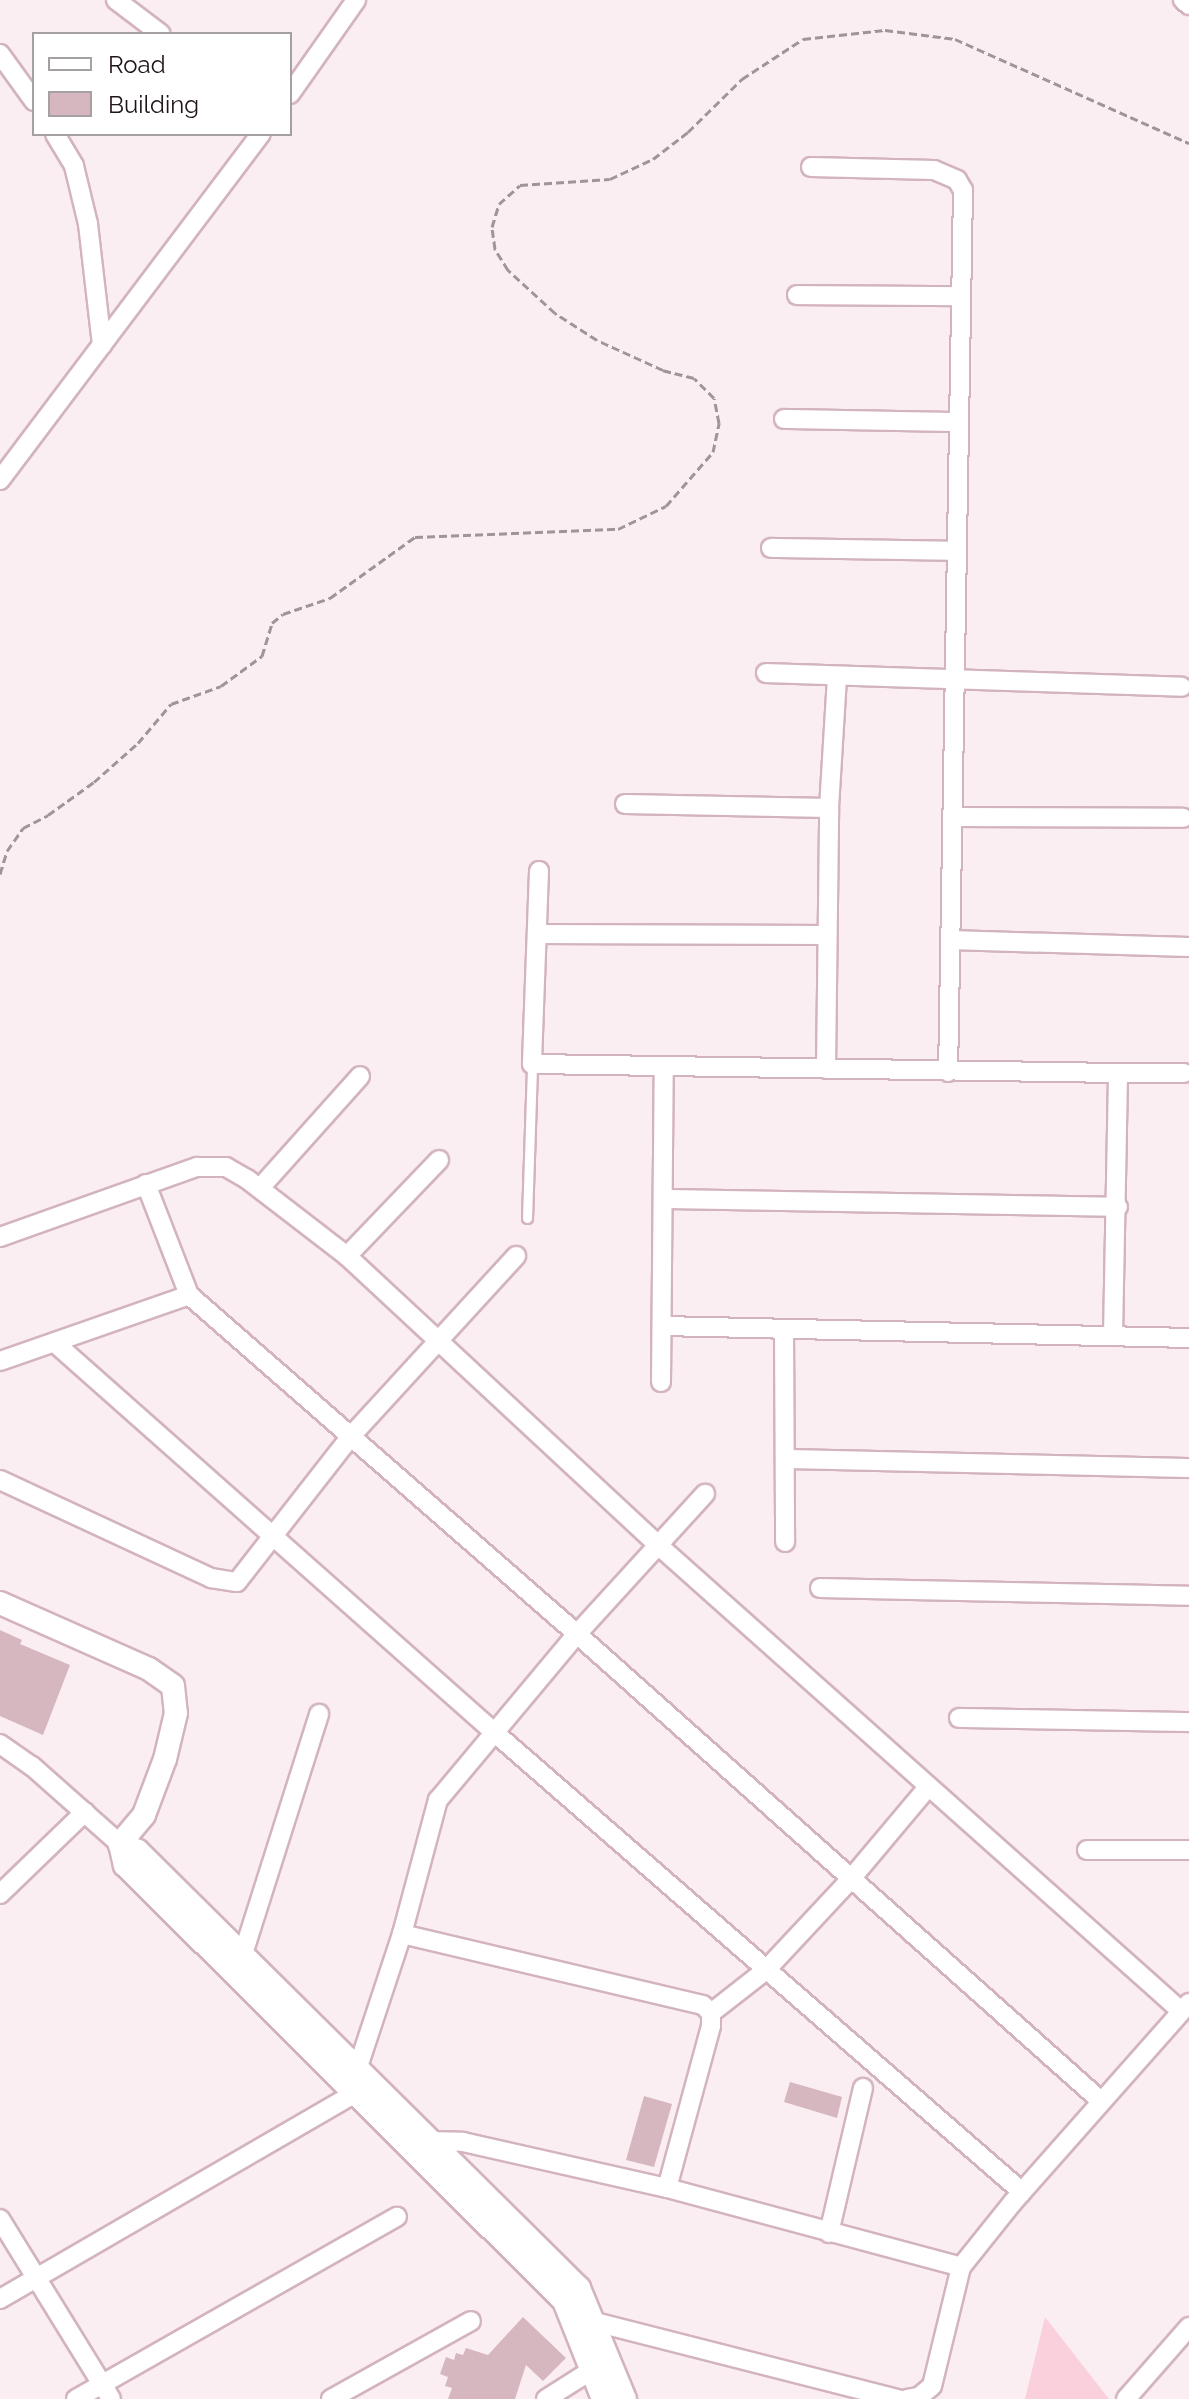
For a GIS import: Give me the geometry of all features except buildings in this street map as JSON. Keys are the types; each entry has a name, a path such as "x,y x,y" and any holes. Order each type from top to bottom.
{"street":[{"path":"117,0 158,32"},
{"path":"292,91 356,0"},
{"path":"1183,0 1189,5"},
{"path":"0,54 32,98"},
{"path":"56,136 74,166 88,224 102,345"},
{"path":"0,480 259,136"},
{"path":"811,167 934,170 957,180 963,190 948,1072"},
{"path":"797,295 959,296"},
{"path":"784,419 958,422"},
{"path":"771,548 957,551"},
{"path":"766,673 1182,687"},
{"path":"826,1069 829,808 837,676"},
{"path":"625,804 829,808"},
{"path":"953,817 1183,818"},
{"path":"539,871 532,1064 1184,1073"},
{"path":"537,934 827,935"},
{"path":"950,940 1189,947"},
{"path":"661,1382 664,1066"},
{"path":"1113,1336 1118,1207 1118,1073"},
{"path":"260,1188 360,1076"},
{"path":"347,1256 439,1160"},
{"path":"0,1237 146,1184 212,1164 226,1167 260,1188 347,1256 437,1343 658,1545 928,1787 1185,2007 1022,2192 961,2267 932,2386 919,2397 907,2399"},
{"path":"146,1184 189,1295 352,1435 1101,2101"},
{"path":"663,1199 1118,1207"},
{"path":"0,1480 224,1583 237,1582 352,1435 516,1256"},
{"path":"0,1361 189,1295"},
{"path":"662,1326 1189,1338"},
{"path":"784,1329 785,1542"},
{"path":"55,1343 495,1733 1022,2192"},
{"path":"787,1459 1189,1468"},
{"path":"358,2067 402,1934 438,1800 577,1634 705,1494"},
{"path":"820,1588 1189,1596"},
{"path":"0,1603 149,1669 173,1686 176,1713 165,1759 144,1815 120,1844"},
{"path":"243,1954 319,1714"},
{"path":"959,1718 1189,1722"},
{"path":"0,1744 32,1766 120,1844 138,1851 358,2067 419,2143 564,2301 603,2399"},
{"path":"711,2013 766,1970 850,1880 928,1787"},
{"path":"0,1894 85,1812"},
{"path":"120,1844 125,1865 355,2093 419,2143 556,2263 579,2288 625,2399"},
{"path":"1087,1850 1189,1850"},
{"path":"402,1934 703,2005 711,2013 711,2026 667,2188"},
{"path":"829,2233 863,2088"},
{"path":"0,2299 355,2093"},
{"path":"419,2143 463,2142 667,2188 961,2267"},
{"path":"76,2399 397,2217"},
{"path":"0,2219 34,2279 111,2399"},
{"path":"331,2399 471,2321"},
{"path":"595,2322 898,2399"},
{"path":"1126,2399 1189,2327"},
{"path":"546,2399 592,2370"}],"lane":[{"path":"527,1218 532,1064"}],"path":[{"path":"0,874 7,851 23,828 48,815 94,782 138,743 171,704 221,686 262,656 265,636 272,623 283,614 330,598 415,537 618,529 666,506 713,452 719,423 714,398 694,378 663,370 597,340 555,313 508,270 495,249 492,227 499,204 520,185 610,179 653,159 688,132 742,79 803,39 885,30 955,39 1189,143"}],"shaded area":[{"path":"1045,2317 1109,2399 1025,2399"}]}
